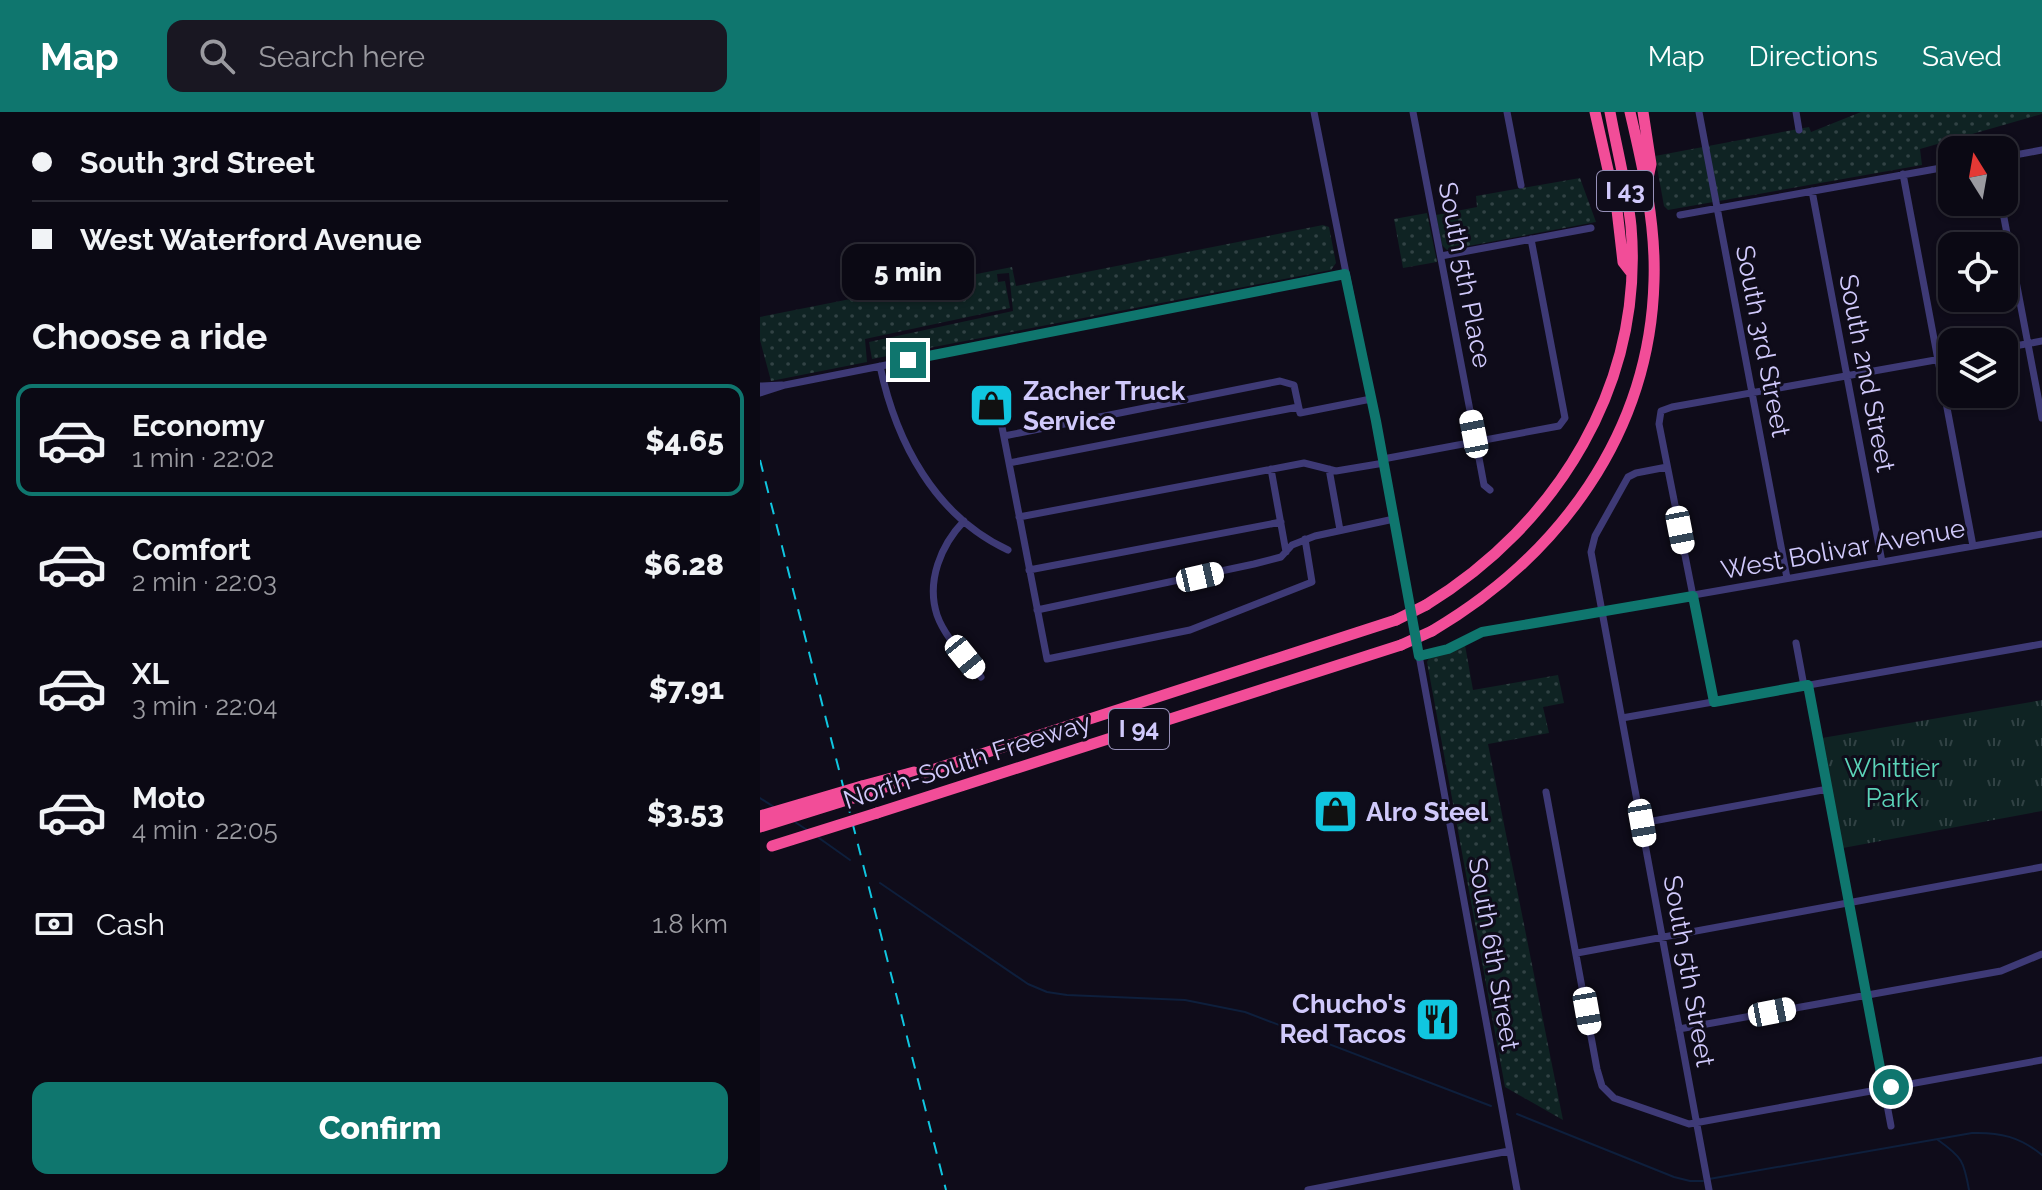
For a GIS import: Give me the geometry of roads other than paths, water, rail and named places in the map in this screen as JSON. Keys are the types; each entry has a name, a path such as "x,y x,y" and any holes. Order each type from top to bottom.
{"highway":[{"path":"1595,112 1617,210 1623,262 1630,271"},
{"name":"North-South Freeway","path":"760,827 864,790 1396,620 1426,605 1474,573 1504,547 1556,489 1602,408 1620,352 1626,319 1631,226 1610,112"},
{"name":"North-South Freeway","path":"760,850 1401,645 1432,631 1475,605 1529,559 1582,498 1620,430 1642,368 1654,280 1647,186 1630,112"},
{"path":"1643,112 1651,164 1647,186"},
{"path":"760,816 864,790"}],"street":[{"name":"South 6th Street","path":"1314,112 1384,461 1517,1190"},
{"name":"South 5th Place","path":"1413,112 1484,485 1490,490"},
{"path":"1507,112 1521,185"},
{"name":"South 3rd Street","path":"1699,112 1787,578"},
{"path":"1796,112 1799,130"},
{"path":"2018,154 2042,150"},
{"path":"1680,215 1938,168"},
{"path":"1903,174 1973,546"},
{"name":"South 2nd Street","path":"1812,191 1882,562"},
{"path":"2004,216 2042,418"},
{"path":"1441,256 1591,228"},
{"path":"1019,517 1304,463 1336,471 1559,426 1565,418 1531,239"},
{"path":"760,393 785,385 1345,274"},
{"path":"2018,345 2042,341"},
{"path":"1714,702 1659,424 1661,411 1937,360"},
{"path":"880,366 890,406 917,467 940,498 964,521 986,539 1008,550"},
{"path":"1305,539 1312,582 1190,630 1047,659 1003,431 1280,381 1294,385 1300,413 1371,399"},
{"path":"760,386 785,385"},
{"path":"1009,463 1298,407"},
{"name":"South 5th Street","path":"1667,467 1628,477 1595,536 1591,552 1709,1190"},
{"path":"1271,469 1286,552"},
{"path":"1329,469 1340,530"},
{"path":"1037,610 1227,571 1281,557 1292,545 1305,539 1394,519"},
{"path":"964,521 942,550 934,594 937,615 949,637 981,677"},
{"path":"1029,570 1281,522"},
{"name":"West Bolivar Avenue","path":"1419,656 1448,649 1482,632 2042,534"},
{"path":"1796,643 1828,789 1891,1126"},
{"path":"1622,718 2042,644"},
{"path":"1642,823 1828,789"},
{"path":"1546,792 1602,1086 1614,1098 1697,1124 2042,1060"},
{"path":"1577,953 2042,867"},
{"path":"1679,1029 2001,971 2042,954"},
{"path":"1308,1190 1509,1151"}],"waterway":[{"path":"760,798 774,807"},
{"path":"795,822 807,830"},
{"path":"819,838 850,860"},
{"path":"880,883 1028,984 1047,992 1185,1000 1245,1012 1491,1106"},
{"path":"1517,1114 1674,1177 1703,1181"},
{"path":"1709,1179 1972,1133 2009,1137 2042,1155"},
{"path":"1938,1140 1961,1160 1969,1190"}],"railway":[{"path":"760,460 946,1190"}],"place":[{"name":"Zacher Truck Service","path":"992,406"},
{"name":"Alro Steel","path":"1335,812"},
{"name":"Chucho's Red Tacos","path":"1437,1019"}],"park label":[{"name":"Whittier Park","path":"1892,783"}]}
